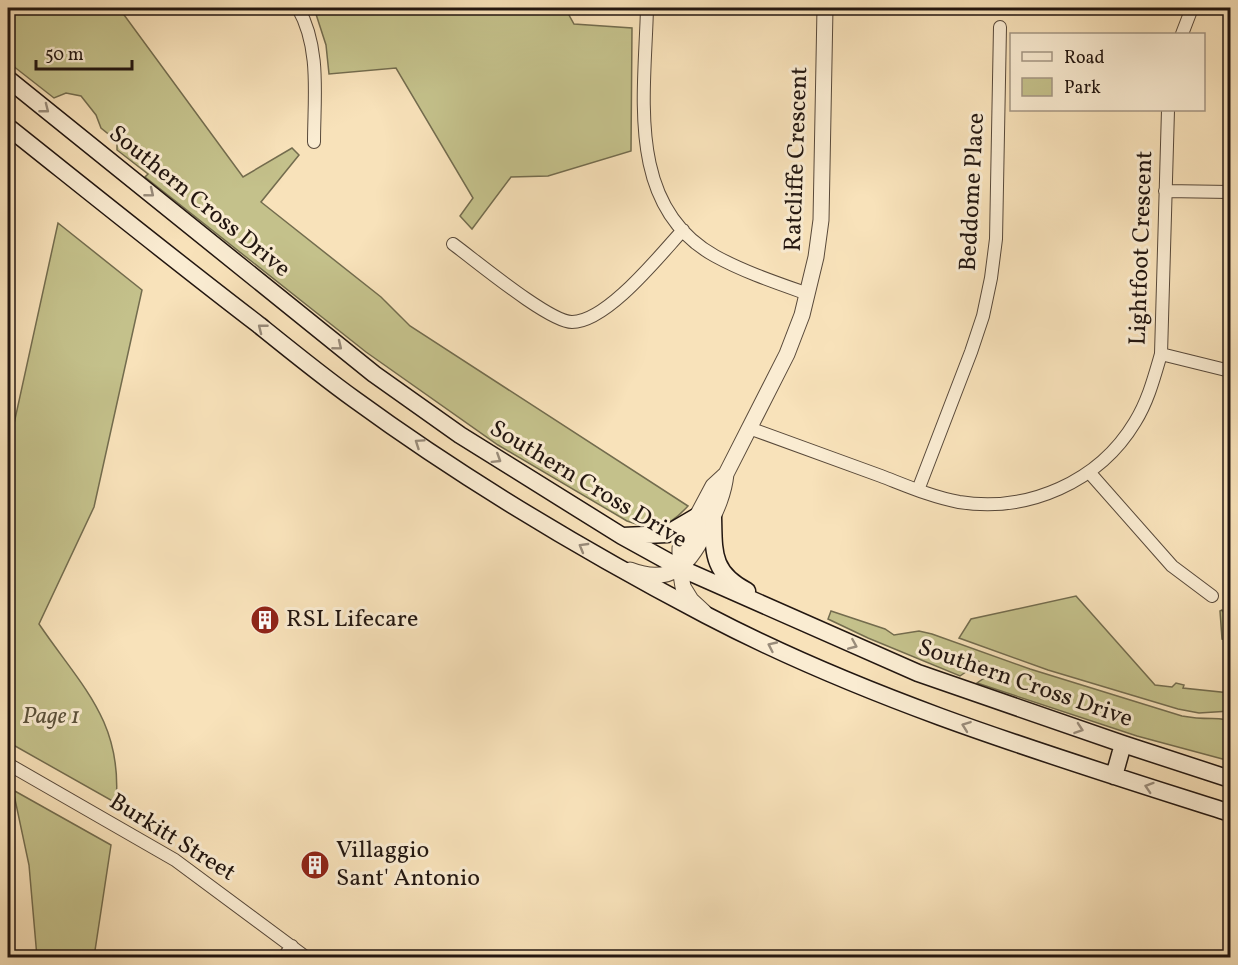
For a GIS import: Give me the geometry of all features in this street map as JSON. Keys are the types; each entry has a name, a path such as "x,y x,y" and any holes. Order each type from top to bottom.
{"main road":[{"name":"Southern Cross Drive","path":"8,79 374,374 460,435 622,536 680,568 799,622 918,672 1230,779"},
{"path":"8,127 105,206 355,400 476,483 609,562 708,616 825,671 902,703 1021,746 1230,813"},
{"path":"713,516 714,557 723,572 736,585 774,604 799,622"},
{"path":"622,536 667,534 696,517"},
{"path":"1114,776 1123,744"}],"street":[{"path":"298,8 309,34 314,58 314,142"},
{"path":"647,8 646,155 652,179 662,202 683,230 714,256 808,294"},
{"name":"Ratcliffe Crescent","path":"680,568 694,554 713,516 724,491 726,474 787,354 808,294 821,219 825,8"},
{"path":"1182,33 1192,8"},
{"name":"Beddome Place","path":"918,490 971,352 983,316 991,278 996,239 1000,27"},
{"name":"Lightfoot Crescent","path":"749,428 918,490 958,502 1004,504 1048,494 1089,472 1114,450 1135,422 1151,390 1161,354 1168,111"},
{"path":"1165,191 1230,192"},
{"path":"453,244 551,314 570,322 588,320 623,295 683,230"},
{"path":"1161,354 1230,371"},
{"path":"1089,472 1172,566 1212,596"},
{"name":"Ratcliffe Crescent","path":"708,616 691,600 683,587 680,548 713,486 726,474"},
{"path":"609,562 643,575 661,575 680,568"},
{"name":"Burkitt Street","path":"8,764 175,860 307,957"},
{"path":"283,957 292,946"}],"green space":[{"path":"8,8 119,8 243,177 292,148 299,155 261,202 381,297 410,326 688,506 674,519 660,526 645,526 627,521 498,445 366,352 145,177 148,174 117,150 117,141 101,128 96,115 81,96 66,93 54,98 8,62"},
{"path":"314,8 565,8 574,24 632,28 631,151 548,176 511,177 472,229 460,216 473,198 396,68 329,74 326,45"},
{"name":"Page 1","path":"58,223 142,290 94,507 39,624 84,686 106,727 113,749 116,803 8,742 8,451"},
{"path":"1076,596 1155,685 1172,687 1176,683 1184,685 1183,688 1230,693 1230,711 1199,713 1178,709 1048,670 959,638 971,619"},
{"path":"1222,610 1230,622 1230,644 1229,640 1222,639 1220,611"},
{"path":"831,611 885,629 894,635 919,631 932,634 1030,669 1182,716 1224,720 1228,723 1230,730 1230,761 1137,736 977,683 993,672 978,661 960,676 828,619"},
{"path":"13,790 111,845 94,957 37,957 29,865"}],"place":[{"name":"RSL Lifecare","path":"265,620"},
{"name":"Villaggio Sant' Antonio","path":"315,865"}]}
